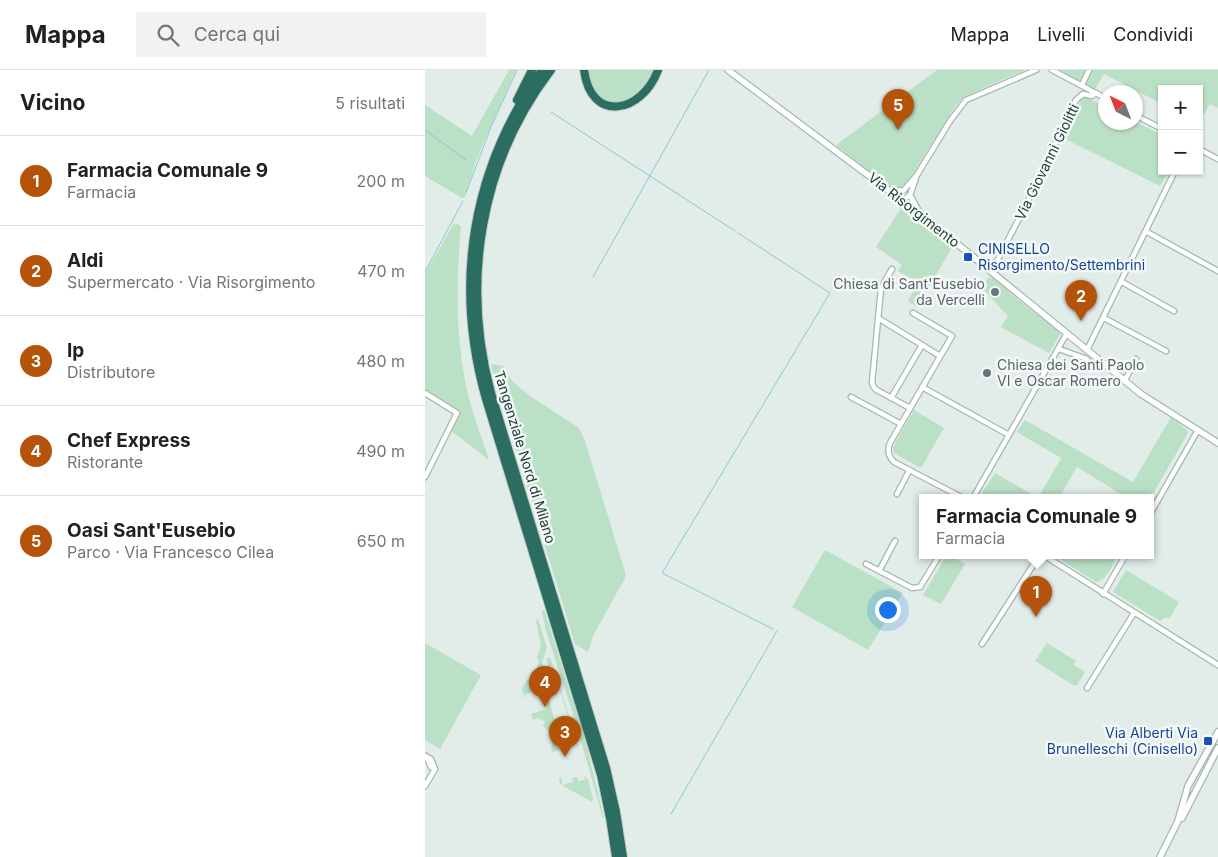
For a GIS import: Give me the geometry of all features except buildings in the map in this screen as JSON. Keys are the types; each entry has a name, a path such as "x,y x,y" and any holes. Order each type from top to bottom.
{"highway":[{"path":"496,153 497,140 532,70"},
{"name":"Tangenziale Nord di Milano","path":"542,70 514,114 496,153 480,205 471,258 470,313 476,356 492,420 599,769 610,818 616,857"},
{"name":"Tangenziale Nord di Milano","path":"551,70 515,127 502,156 489,197 478,261 476,292 478,325 483,362 491,393 608,773 623,857"},
{"path":"584,70 587,84 594,96 605,104 618,106 632,103 643,95 653,83 658,70"}],"street":[{"name":"Via Risorgimento","path":"728,70 923,216 1147,398 1218,443"},
{"path":"902,200 903,190 917,175 966,100 1036,70"},
{"path":"1052,70 1096,93"},
{"name":"Via Giovanni Giolitti","path":"1082,86 1089,70"},
{"name":"Via Giovanni Giolitti","path":"991,270 1025,207 1079,97 1083,94 1092,96 1096,93"},
{"path":"1143,118 1158,126"},
{"path":"1203,151 1218,159"},
{"path":"902,200 910,195 917,175"},
{"path":"1087,350 1147,232 1173,175"},
{"path":"889,191 903,190"},
{"path":"910,195 913,203 923,216"},
{"path":"1147,232 1218,271"},
{"path":"891,269 882,285 872,386 910,408"},
{"path":"1122,282 1174,311"},
{"path":"913,312 952,336 901,424 888,448 888,454 894,462 909,471 955,494"},
{"path":"878,318 940,356"},
{"path":"1104,318 1166,351"},
{"path":"975,494 1067,334"},
{"path":"891,398 922,345"},
{"path":"1059,349 1087,359"},
{"path":"1125,380 1136,359"},
{"path":"922,388 1009,435"},
{"path":"425,394 457,413 425,477"},
{"path":"851,397 901,424"},
{"path":"1154,507 1198,430"},
{"path":"897,494 909,471"},
{"path":"879,571 895,541"},
{"path":"866,564 912,588 920,587 937,559"},
{"path":"982,644 1037,559"},
{"path":"1050,559 1218,665"},
{"path":"1103,594 1123,559"},
{"path":"1087,688 1134,613"},
{"path":"1175,828 1187,789 1218,732"},
{"path":"1160,857 1191,803 1218,748"},
{"path":"425,756 431,759 435,770 425,786"},
{"path":"1199,766 1195,777 1198,779 1208,767"}],"green space":[{"path":"509,70 516,70 476,161 465,197 462,198 425,176 425,105 472,136"},
{"path":"587,70 656,70 649,84 637,96 629,100 613,103 605,101 593,89"},
{"path":"937,70 1025,70 965,96 956,105 908,182 899,188 888,186 836,145"},
{"path":"1060,70 1218,70 1218,108 1210,104 1203,113 1203,85 1158,85 1158,102 1143,94 1143,85 1125,85 1104,74 1095,89"},
{"path":"1086,97 1098,103 1098,130 1143,130 1143,126 1158,133 1158,175 1167,175 1160,186 1069,141 1064,136 1081,100"},
{"path":"903,205 953,246 917,307 908,301 918,283 898,271 902,265 876,247"},
{"path":"454,223 461,226 458,310 464,373 472,410 489,460 450,430 460,411 425,390 425,274"},
{"path":"993,277 1011,294 1061,333 1049,353 1001,327 1008,316 982,288 988,278"},
{"path":"491,364 503,366 512,381 530,396 579,428 585,441 625,572 625,578 593,636 588,652 575,644"},
{"path":"914,410 944,428 921,468 894,453 893,447"},
{"path":"1171,417 1186,429 1188,433 1153,494 1121,494 1077,467 1061,494 1040,494 1061,458 1017,432 1025,420 1133,482"},
{"path":"995,473 1031,494 982,494"},
{"path":"825,550 903,593 868,650 792,607"},
{"path":"944,559 957,559 965,564 941,604 923,595"},
{"path":"1060,559 1116,559 1107,575 1096,582"},
{"path":"1126,570 1179,602 1170,618 1164,618 1160,621 1113,592"},
{"path":"544,609 586,743 604,818 546,631 542,611"},
{"path":"538,619 547,648 542,662 545,673 541,675 547,694 543,695 541,689 526,694 525,698 522,689 526,681 532,678 539,662 537,657 541,645 536,621"},
{"path":"425,643 481,675 440,749 425,740"},
{"path":"1047,643 1076,661 1074,665 1085,672 1077,685 1073,685 1035,661"},
{"path":"550,657 569,716 566,723 564,718 568,716 552,666 548,667 547,659"},
{"path":"549,701 555,721 560,720 563,730 558,744 560,750 552,752 552,738 543,726 545,722 538,718 533,720 531,714 547,709 545,702"},
{"path":"584,776 588,779 592,802 563,786 559,778 561,777 563,785 573,782 572,778 577,777 578,781 585,780"}],"waterway":[{"path":"466,193 491,127 517,70"},
{"path":"593,277 709,70"},
{"path":"551,112 735,231"},
{"path":"425,130 466,160"},
{"path":"425,272 463,201"},
{"path":"738,233 830,293 662,573 773,629"},
{"path":"671,814 777,631"}],"place":[{"name":"Oasi Sant'Eusebio","path":"898,130"},
{"name":"CINISELLO Risorgimento/Settembrini","path":"968,257"},
{"name":"Chiesa di Sant'Eusebio da Vercelli","path":"995,292"},
{"name":"Aldi","path":"1081,321"},
{"name":"Chiesa dei Santi Paolo VI e Oscar Romero","path":"987,373"},
{"name":"Farmacia Comunale 9","path":"1036,617"},
{"name":"Chef Express","path":"545,707"},
{"name":"Via Alberti Via Brunelleschi (Cinisello)","path":"1208,741"},
{"name":"Ip","path":"565,757"}]}
